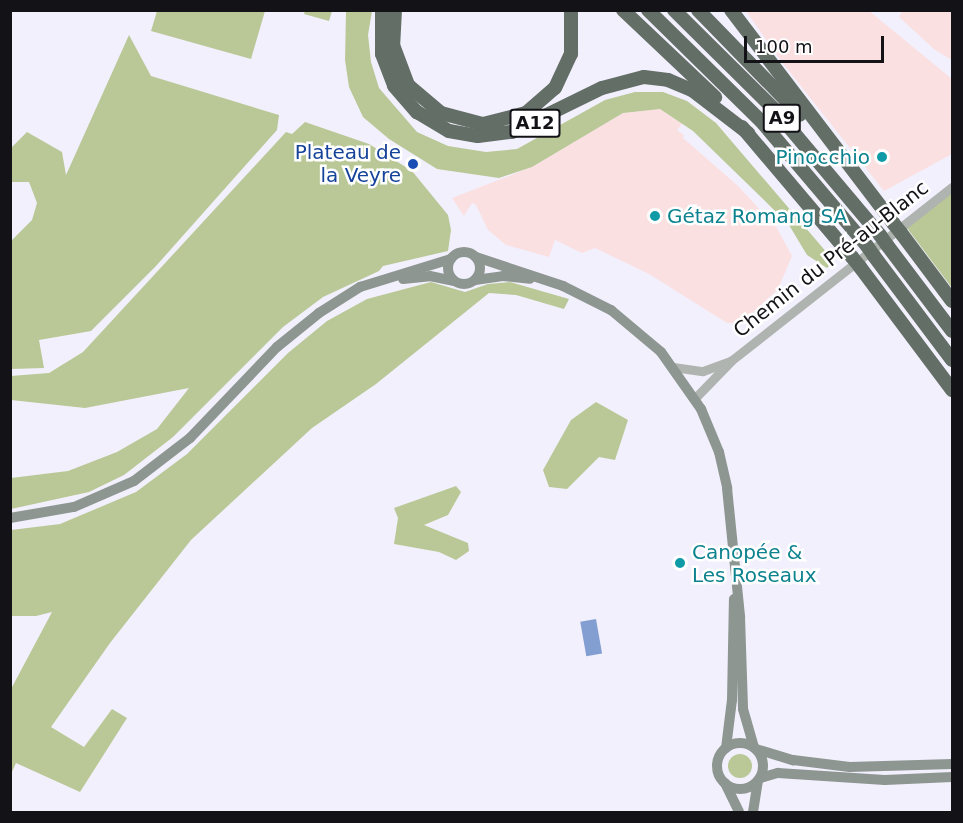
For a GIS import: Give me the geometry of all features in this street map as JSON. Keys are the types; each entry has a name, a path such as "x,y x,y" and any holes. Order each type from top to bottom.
{"highway":[{"name":"A12","path":"382,10 382,54 394,86 417,112 449,131 478,136 512,132 610,84 644,77 668,80 693,90 748,133"},
{"name":"A12","path":"395,10 393,45 408,85 441,113 483,124 525,113 555,88 571,54 571,10"},
{"path":"623,10 693,73 748,133 856,262 952,390"},
{"name":"A9","path":"648,10 761,121 870,251 952,360"},
{"name":"A9","path":"674,10 773,108 883,240 952,331"},
{"path":"698,10 858,179"},
{"path":"731,10 952,301"}],"main road":[{"path":"10,518 74,507 120,489 148,472 190,438 277,347 335,303 375,281 451,259 464,252 563,286 624,319 673,367 694,398 723,468 733,528 735,593 741,629 744,715 763,764 753,813"},
{"path":"475,280 480,270 476,257"},
{"path":"451,259 448,271 454,281"},
{"path":"335,303 408,278 430,276 463,284 503,276 563,286"},
{"path":"735,593 730,629 732,700 726,748 718,764 739,813"},
{"path":"726,748 739,743 793,760 850,767 952,764"},
{"path":"725,783 743,788 759,779 778,773 885,780 952,777"}],"street":[{"name":"Chemin du Pré-au-Blanc","path":"694,398 732,360 952,187"},
{"name":"Chemin du Pré-au-Blanc","path":"673,367 703,371 732,360"}],"shaded area":[{"path":"868,10 952,79 952,154 884,191 781,61 746,11"},
{"path":"902,11 952,11 952,60 935,50 899,17"},
{"path":"660,109 682,124 677,130 684,135 683,138 737,185 777,228 792,256 778,289 747,318 734,323 727,323 649,274 595,248 582,253 555,240 549,257 506,245 488,230 476,205 472,203 464,216 452,198 532,167 623,113"}],"green space":[{"path":"157,10 265,11 251,59 151,31"},
{"path":"305,10 332,11 329,21 304,14"},
{"path":"346,11 372,11 368,35 371,62 379,88 417,132 448,146 486,152 517,149 605,100 635,92 663,92 687,101 716,123 834,261 827,268 807,255 789,225 765,201 693,131 660,109 623,113 532,167 499,178 437,169 389,139 363,117 349,87 345,60"},
{"path":"129,35 151,76 279,115 277,130 156,266 91,331 39,340 44,368 11,369 11,241 32,220 37,203 29,182 11,182 11,148 27,132 62,152 66,175"},
{"path":"305,122 369,144 412,171 448,215 451,230 448,251 383,266 379,271 323,297 283,327 173,437 124,475 89,492 11,509 11,478 68,471 117,452 157,429 189,388 85,408 11,400 11,376 49,373 83,352 286,132 292,134"},
{"path":"952,187 952,288 904,224"},
{"path":"431,282 465,292 488,284 510,282 569,299 564,309 516,295 489,293 376,384 312,428 191,540 110,643 51,727 84,747 112,709 127,718 80,792 16,763 11,774 11,689 52,612 36,616 11,616 11,530 60,524 136,492 187,454 288,353 327,321 367,299"},
{"path":"596,402 628,420 615,460 599,457 567,489 549,487 543,470 571,420"},
{"path":"456,486 461,492 448,515 424,525 468,543 469,551 456,560 439,552 394,544 398,518 394,508"},
{"path":"740,754 749,757 752,766 749,775 740,778 731,775 728,766 731,757"}],"water":[{"path":"596,619 602,653 586,656 580,622"}],"place":[{"name":"Pinocchio","path":"882,157"},
{"name":"Plateau de la Veyre","path":"413,164"},
{"name":"Gétaz Romang SA","path":"655,216"},
{"name":"Canopée & Les Roseaux","path":"680,563"}]}
